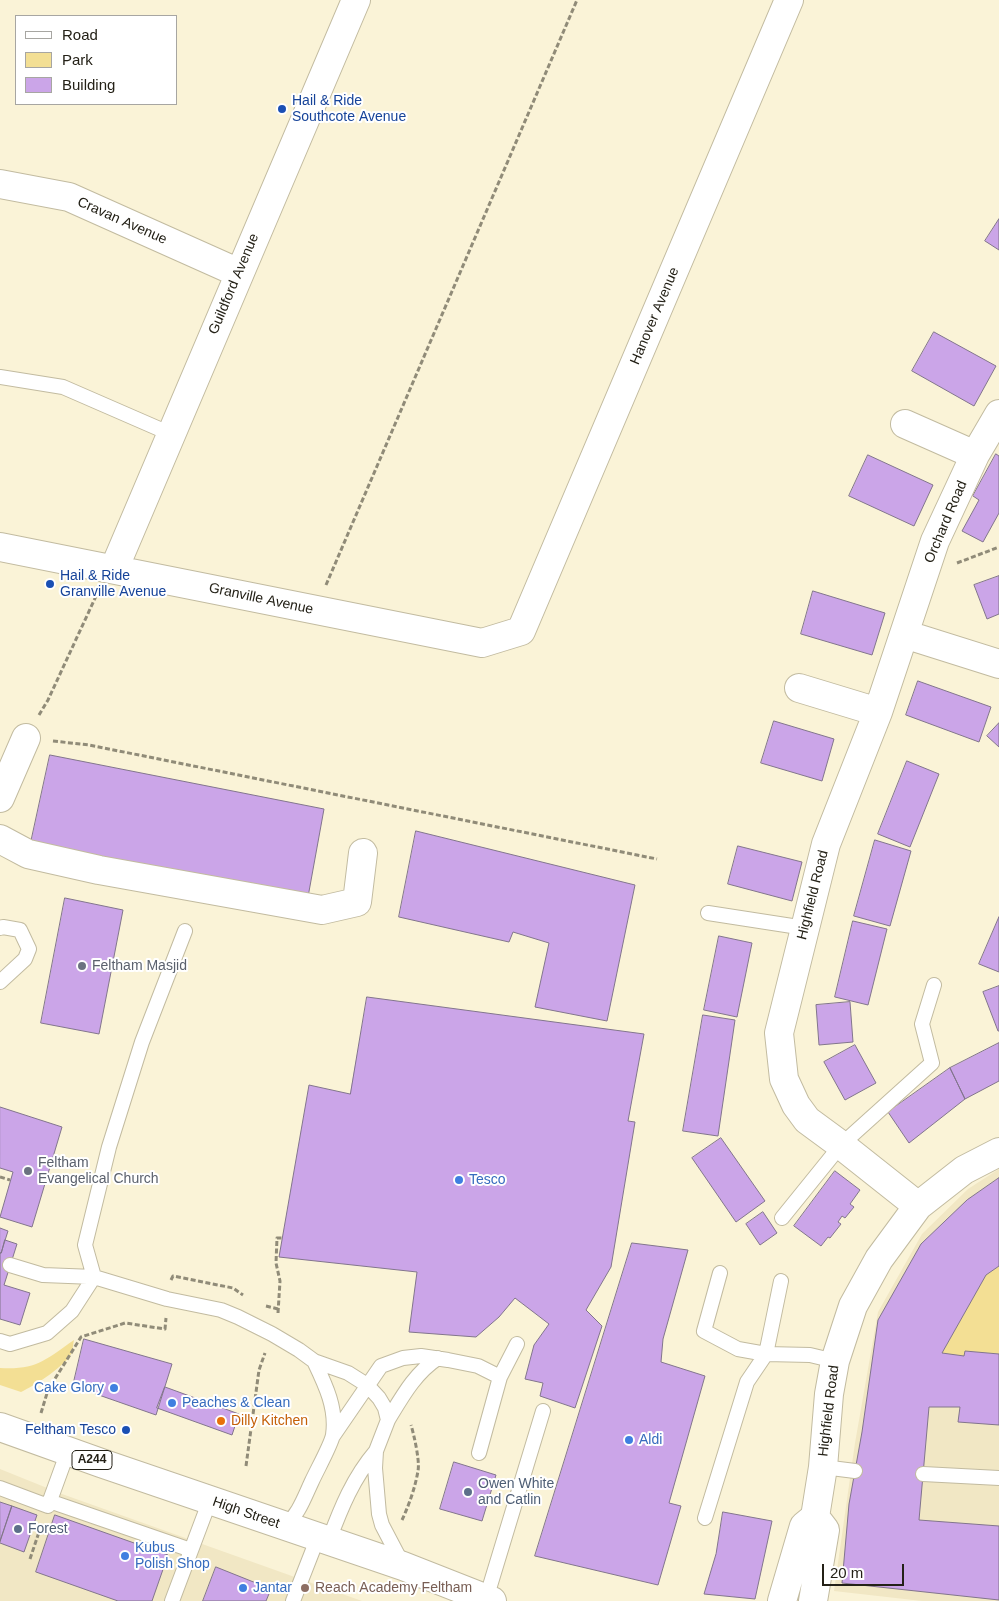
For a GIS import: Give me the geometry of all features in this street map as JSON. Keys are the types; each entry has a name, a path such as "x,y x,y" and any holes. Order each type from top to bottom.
{"street":[{"name":"Guildford Avenue","path":"114,569 356,0"},
{"name":"Hanover Avenue","path":"521,631 789,0"},
{"name":"Cravan Avenue","path":"0,184 70,198 239,273"},
{"name":"Orchard Road","path":"904,634 935,541 975,455 999,414"},
{"path":"906,424 975,455"},
{"name":"Granville Avenue","path":"0,547 482,642 521,631"},
{"path":"904,634 999,664"},
{"name":"Highfield Road","path":"904,634 878,712 826,844 779,1033 784,1079 796,1105 807,1120 841,1144 918,1206"},
{"path":"799,688 878,712"},
{"path":"0,798 26,738"},
{"path":"0,839 28,854 99,870 322,910 357,902 363,853"},
{"name":"Highfield Road","path":"782,1601 804,1526 815,1517 829,1394 835,1361 853,1306 880,1259 918,1206 964,1170 999,1152"},
{"name":"High Street","path":"0,1427 101,1464 324,1538 403,1566 489,1600"},
{"name":"Highfield Road","path":"813,1601 825,1530 815,1517"}],"lane":[{"path":"0,377 63,387 171,434"},
{"path":"708,913 805,928"},
{"path":"0,928 20,930 29,949 25,959 0,982"},
{"path":"0,1341 10,1344 47,1333 72,1310 94,1277 86,1245 109,1147 142,1042 186,931"},
{"path":"782,1218 841,1144 932,1063 922,1024 934,984"},
{"path":"10,1265 43,1275 94,1277 167,1299 221,1310 272,1334 314,1361 348,1373 367,1385 379,1398 385,1408 388,1420"},
{"path":"720,1273 704,1331 738,1349 766,1354 810,1355 835,1361"},
{"path":"705,1518 747,1382 766,1354 781,1281"},
{"path":"479,1453 500,1377 517,1344"},
{"path":"284,1526 293,1519 302,1505 333,1436 381,1366 403,1358 421,1356 478,1366 500,1377"},
{"path":"403,1566 382,1525 379,1514 375,1468 376,1451 388,1420 411,1384 426,1365 438,1358"},
{"path":"314,1361 330,1398 333,1412 333,1436"},
{"path":"489,1600 543,1411"},
{"path":"48,1504 68,1451"},
{"path":"293,1601 349,1490 365,1463 376,1451"},
{"path":"822,1467 855,1471"},
{"path":"923,1474 999,1478"},
{"path":"0,1488 191,1550"},
{"path":"172,1601 210,1500"}],"path":[{"path":"307,608 326,585 576,0"},
{"path":"948,566 999,547"},
{"path":"114,569 94,599 48,700 26,738 89,746 657,859"},
{"path":"0,1177 10,1180"},
{"path":"33,1439 48,1390 81,1337 125,1323 165,1329 167,1299 173,1276 233,1288 248,1298"},
{"path":"263,1305 278,1309"},
{"path":"246,1466 259,1370 272,1334"},
{"path":"30,1559 48,1504"}],"shaded area":[{"path":"999,1169 999,1601 922,1601 834,1591 855,1443 878,1312 922,1234 968,1189"},
{"path":"0,1469 62,1494 362,1601 0,1601"}],"green space":[{"path":"999,1266 999,1354 966,1351 964,1356 942,1353 986,1275"},
{"path":"74,1340 72,1352 64,1363 34,1385 21,1392 0,1385 0,1368 23,1367 40,1362"}],"building":[{"path":"999,219 999,250 985,241"},
{"path":"934,332 996,366 974,406 912,371"},
{"path":"996,454 999,456 999,513 983,542 962,531 979,500 973,496"},
{"path":"868,455 933,485 914,526 849,496"},
{"path":"999,576 999,614 987,619 974,585"},
{"path":"813,591 885,613 872,655 801,634"},
{"path":"918,681 991,707 979,742 906,715"},
{"path":"774,721 834,739 822,781 761,763"},
{"path":"999,723 999,747 987,736"},
{"path":"50,755 324,809 308,897 30,847"},
{"path":"907,761 939,774 910,847 878,834"},
{"path":"416,831 635,885 607,1021 535,1007 549,943 513,932 509,942 399,917"},
{"path":"875,840 911,851 890,926 854,916"},
{"path":"738,846 802,862 792,901 728,884"},
{"name":"Feltham Masjid","path":"65,898 123,910 99,1034 41,1023"},
{"path":"999,917 999,972 979,964"},
{"path":"853,921 887,929 868,1005 835,997"},
{"path":"719,936 752,943 737,1017 704,1010"},
{"path":"999,986 999,1031 998,1031 983,992"},
{"name":"Tesco","path":"367,997 644,1034 628,1121 635,1122 611,1267 586,1310 602,1326 575,1408 540,1396 543,1383 525,1379 534,1345 549,1324 515,1298 499,1317 476,1337 409,1332 417,1272 279,1257 309,1085 350,1094"},
{"path":"850,1002 853,1042 819,1045 816,1005"},
{"path":"703,1015 735,1020 718,1136 683,1131"},
{"path":"999,1043 999,1081 965,1099 950,1068"},
{"path":"855,1045 876,1083 845,1100 824,1062"},
{"path":"950,1068 965,1099 909,1143 888,1112"},
{"name":"Feltham Evangelical Church","path":"0,1107 62,1127 32,1227 0,1217 13,1172 0,1168"},
{"path":"721,1138 765,1201 736,1222 692,1158"},
{"path":"835,1171 860,1190 850,1204 854,1207 845,1218 842,1216 838,1222 841,1224 821,1246 794,1226"},
{"path":"999,1178 999,1266 986,1275 942,1353 964,1356 965,1351 999,1354 999,1425 958,1422 960,1407 929,1407 919,1520 999,1526 999,1600 842,1583 849,1504 862,1432 878,1320 921,1244 967,1200"},
{"path":"763,1212 777,1233 760,1245 746,1224"},
{"path":"0,1228 8,1231 1,1253 0,1253"},
{"path":"5,1240 17,1244 4,1285 30,1293 20,1325 0,1319 0,1253"},
{"name":"Aldi","path":"632,1243 688,1250 663,1339 661,1362 705,1376 669,1503 681,1506 658,1585 535,1556"},
{"path":"84,1339 172,1364 156,1415 73,1386"},
{"path":"165,1387 239,1414 232,1435 157,1408"},
{"name":"Owen White and Catlin","path":"454,1462 496,1475 482,1521 440,1509"},
{"path":"0,1502 12,1506 0,1541"},
{"path":"12,1506 37,1515 24,1552 0,1543"},
{"path":"723,1512 772,1521 755,1599 704,1594 716,1554"},
{"path":"55,1515 168,1555 152,1601 118,1601 36,1572"},
{"path":"216,1567 271,1589 266,1601 203,1601"}],"place":[{"name":"Hail & Ride Southcote Avenue","path":"282,109"},
{"name":"Hail & Ride Granville Avenue","path":"50,584"},
{"name":"Feltham Masjid","path":"82,966"},
{"name":"Feltham Evangelical Church","path":"28,1171"},
{"name":"Tesco","path":"459,1180"},
{"name":"Cake Glory","path":"114,1388"},
{"name":"Peaches & Clean","path":"172,1403"},
{"name":"Dilly Kitchen","path":"221,1421"},
{"name":"Feltham Tesco","path":"126,1430"},
{"name":"Aldi","path":"629,1440"},
{"name":"Owen White and Catlin","path":"468,1492"},
{"name":"Forest","path":"18,1529"},
{"name":"Kubus Polish Shop","path":"125,1556"},
{"name":"Jantar","path":"243,1588"},
{"name":"Reach Academy Feltham","path":"305,1588"}]}
